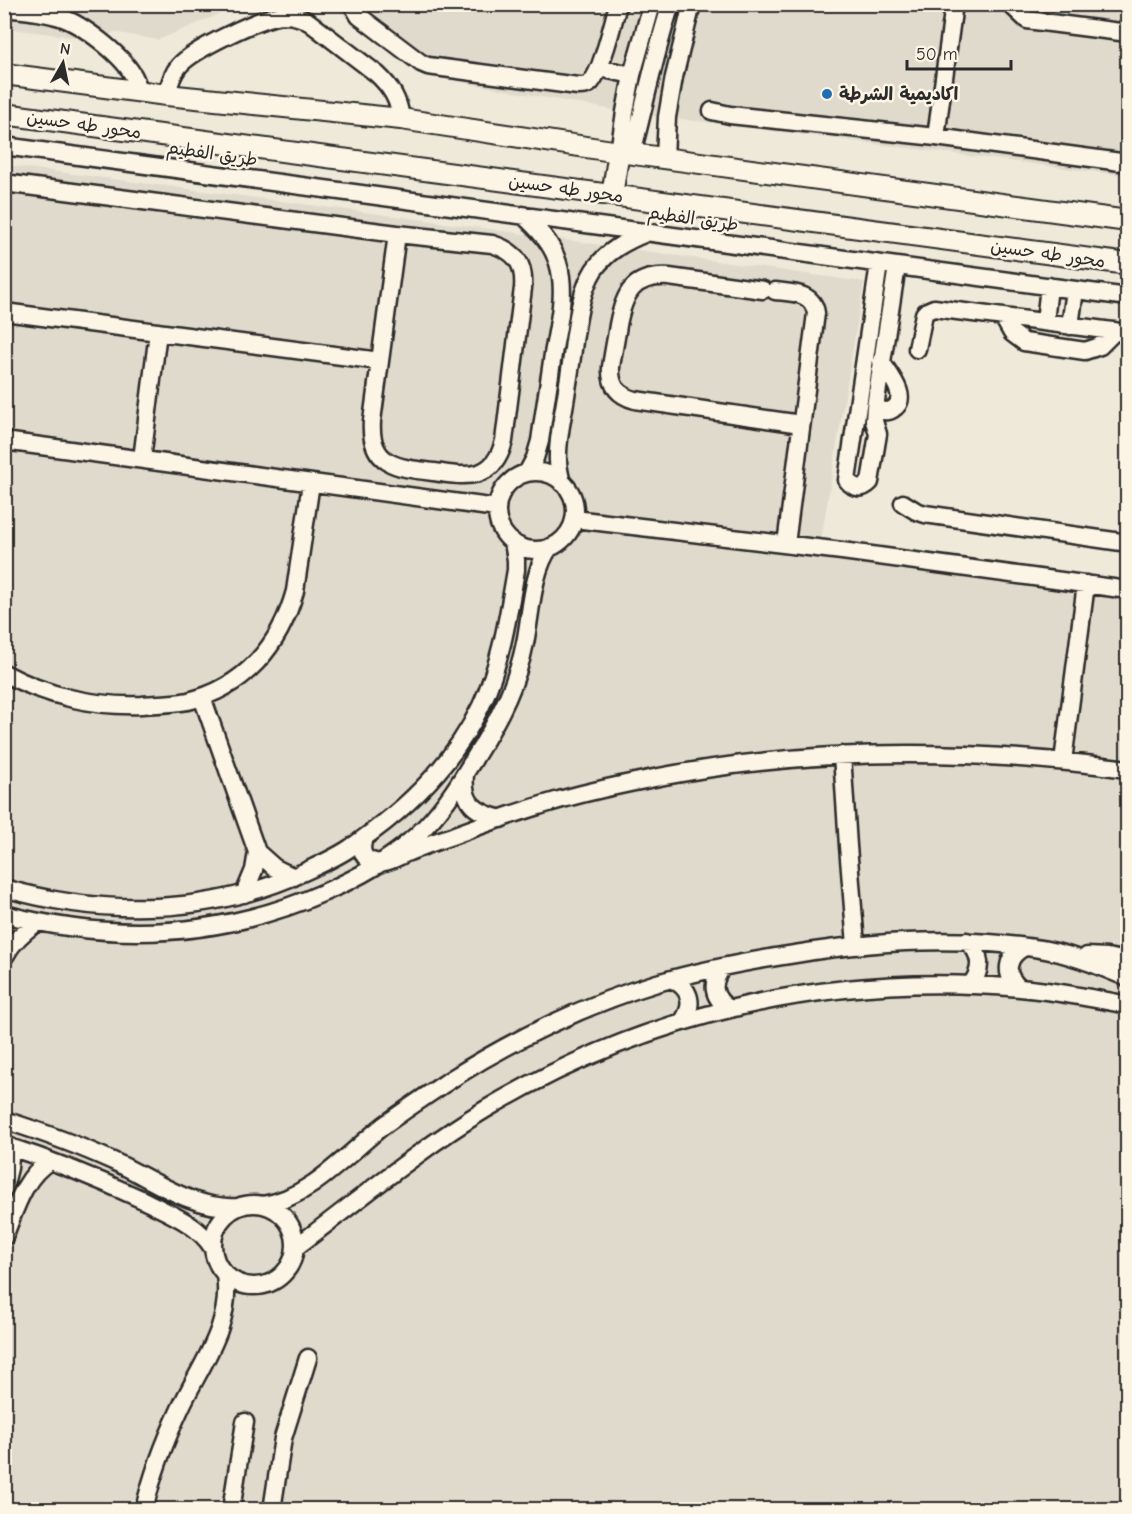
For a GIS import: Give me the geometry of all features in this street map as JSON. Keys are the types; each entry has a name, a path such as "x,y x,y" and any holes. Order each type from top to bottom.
{"main road":[{"path":"4,74 166,95 401,119 1128,221"},
{"name":"محور طه حسين","path":"4,114 1128,264"},
{"path":"612,195 625,152"}],"street":[{"path":"309,4 309,22"},
{"path":"352,4 359,16 428,66 578,86 585,86 592,82 599,68 618,4"},
{"path":"625,152 625,112 632,75 652,4"},
{"path":"625,152 644,107 651,73 671,4"},
{"path":"664,157 666,125 674,77 692,4"},
{"path":"936,137 954,4"},
{"path":"1010,4 1027,20 1128,33"},
{"path":"4,8 49,14 75,24 102,43 121,61 133,74 140,92"},
{"path":"166,95 177,67 187,57 276,10 309,22 377,74 395,95 401,119"},
{"path":"599,68 632,75"},
{"path":"651,73 674,77"},
{"path":"712,111 730,115 936,137 1128,163"},
{"name":"طريق الفطيم","path":"4,146 1128,297"},
{"path":"4,183 397,234 492,244 504,248 512,254 522,269 523,288 502,450 490,467 481,472 461,476 402,468 381,456 374,446 371,433 397,234"},
{"path":"523,215 552,248 559,265 562,289 540,441 527,473"},
{"path":"562,483 558,467 559,445 583,294 592,273 606,256 617,246 646,233"},
{"path":"879,264 878,335 871,397 879,410 886,411 892,410 897,405 900,393 881,361"},
{"path":"871,397 881,361 878,335 897,266"},
{"path":"786,544 816,313 814,303 806,296 656,276 644,279 626,296 621,308 610,376 618,392 626,398 801,424"},
{"path":"1045,322 1049,286"},
{"path":"1070,326 1075,290"},
{"path":"917,349 924,314 934,308 1121,332"},
{"path":"4,312 380,362"},
{"path":"1003,317 1012,333 1024,342 1085,351 1100,346 1121,332"},
{"path":"142,459 158,332"},
{"path":"4,441 497,508"},
{"path":"527,473 546,474 562,483 573,499 575,509 572,526 563,539 550,547 540,549 521,547 513,542 501,527 498,518 497,508 504,490 518,477 527,473"},
{"path":"4,673 60,696 108,704 172,704 202,697 230,684 255,665 276,638 284,623 295,591 311,483"},
{"path":"903,503 925,514 1128,543"},
{"path":"574,519 786,544 1128,590"},
{"path":"4,888 61,900 128,907 185,905 244,894 294,877 350,848 396,814 429,783 457,746 480,706 496,667 505,634 516,570 513,542"},
{"path":"383,863 418,833 454,792 499,716 519,669 540,564 550,547"},
{"path":"1063,761 1086,584"},
{"path":"202,697 257,852 254,870 244,894"},
{"path":"4,914 72,928 130,933 181,931 239,922 278,911 319,895 383,863 542,804 653,778 745,763 842,755 914,753 1063,761 1128,769"},
{"path":"842,755 856,945"},
{"path":"465,775 466,796 472,806 480,812 501,819"},
{"path":"364,838 362,853 366,858 383,863"},
{"path":"257,852 276,868 294,877"},
{"path":"333,858 344,860 349,864 352,871 351,880"},
{"path":"5,957 9,948 21,934 38,922"},
{"path":"4,935 5,957"},
{"path":"967,941 977,952 980,966 970,985"},
{"path":"263,1205 286,1199 309,1186 382,1127 495,1053 614,998 671,980 780,956 856,945 907,942 967,941 1128,962"},
{"path":"1020,988 1010,977 1009,970 1013,955 1025,947"},
{"path":"1069,955 1128,978"},
{"path":"723,968 715,982 715,990 717,998 730,1009"},
{"path":"671,980 680,983 686,989 689,997 688,1015 682,1022"},
{"path":"296,1247 418,1154 486,1109 584,1059 682,1022 794,995 903,984 1020,988 1083,996 1128,1005"},
{"path":"4,1120 94,1153 191,1200 224,1208 254,1204 276,1210 287,1220 296,1247 293,1260 286,1272 276,1281 263,1286 250,1287 236,1283 218,1267 212,1247 216,1228 229,1212 238,1207"},
{"path":"4,1188 9,1168 8,1146 103,1181 175,1216 200,1233 212,1247"},
{"path":"4,1237 28,1183 36,1172 50,1161"},
{"path":"144,1509 168,1436 219,1332 225,1311 225,1275"},
{"path":"272,1509 283,1438 308,1358"},
{"path":"231,1509 245,1422"}],"shaded area":[{"path":"5,5 241,5 158,40 113,32 97,48 81,38 5,28"},
{"name":"اكاديمية الشرطة","path":"330,5 1127,5 1127,176 625,112 427,76"},
{"path":"5,165 410,218 864,282 820,546 1127,590 1127,1509 5,1510"}],"place":[{"name":"اكاديمية الشرطة","path":"827,94"}]}
